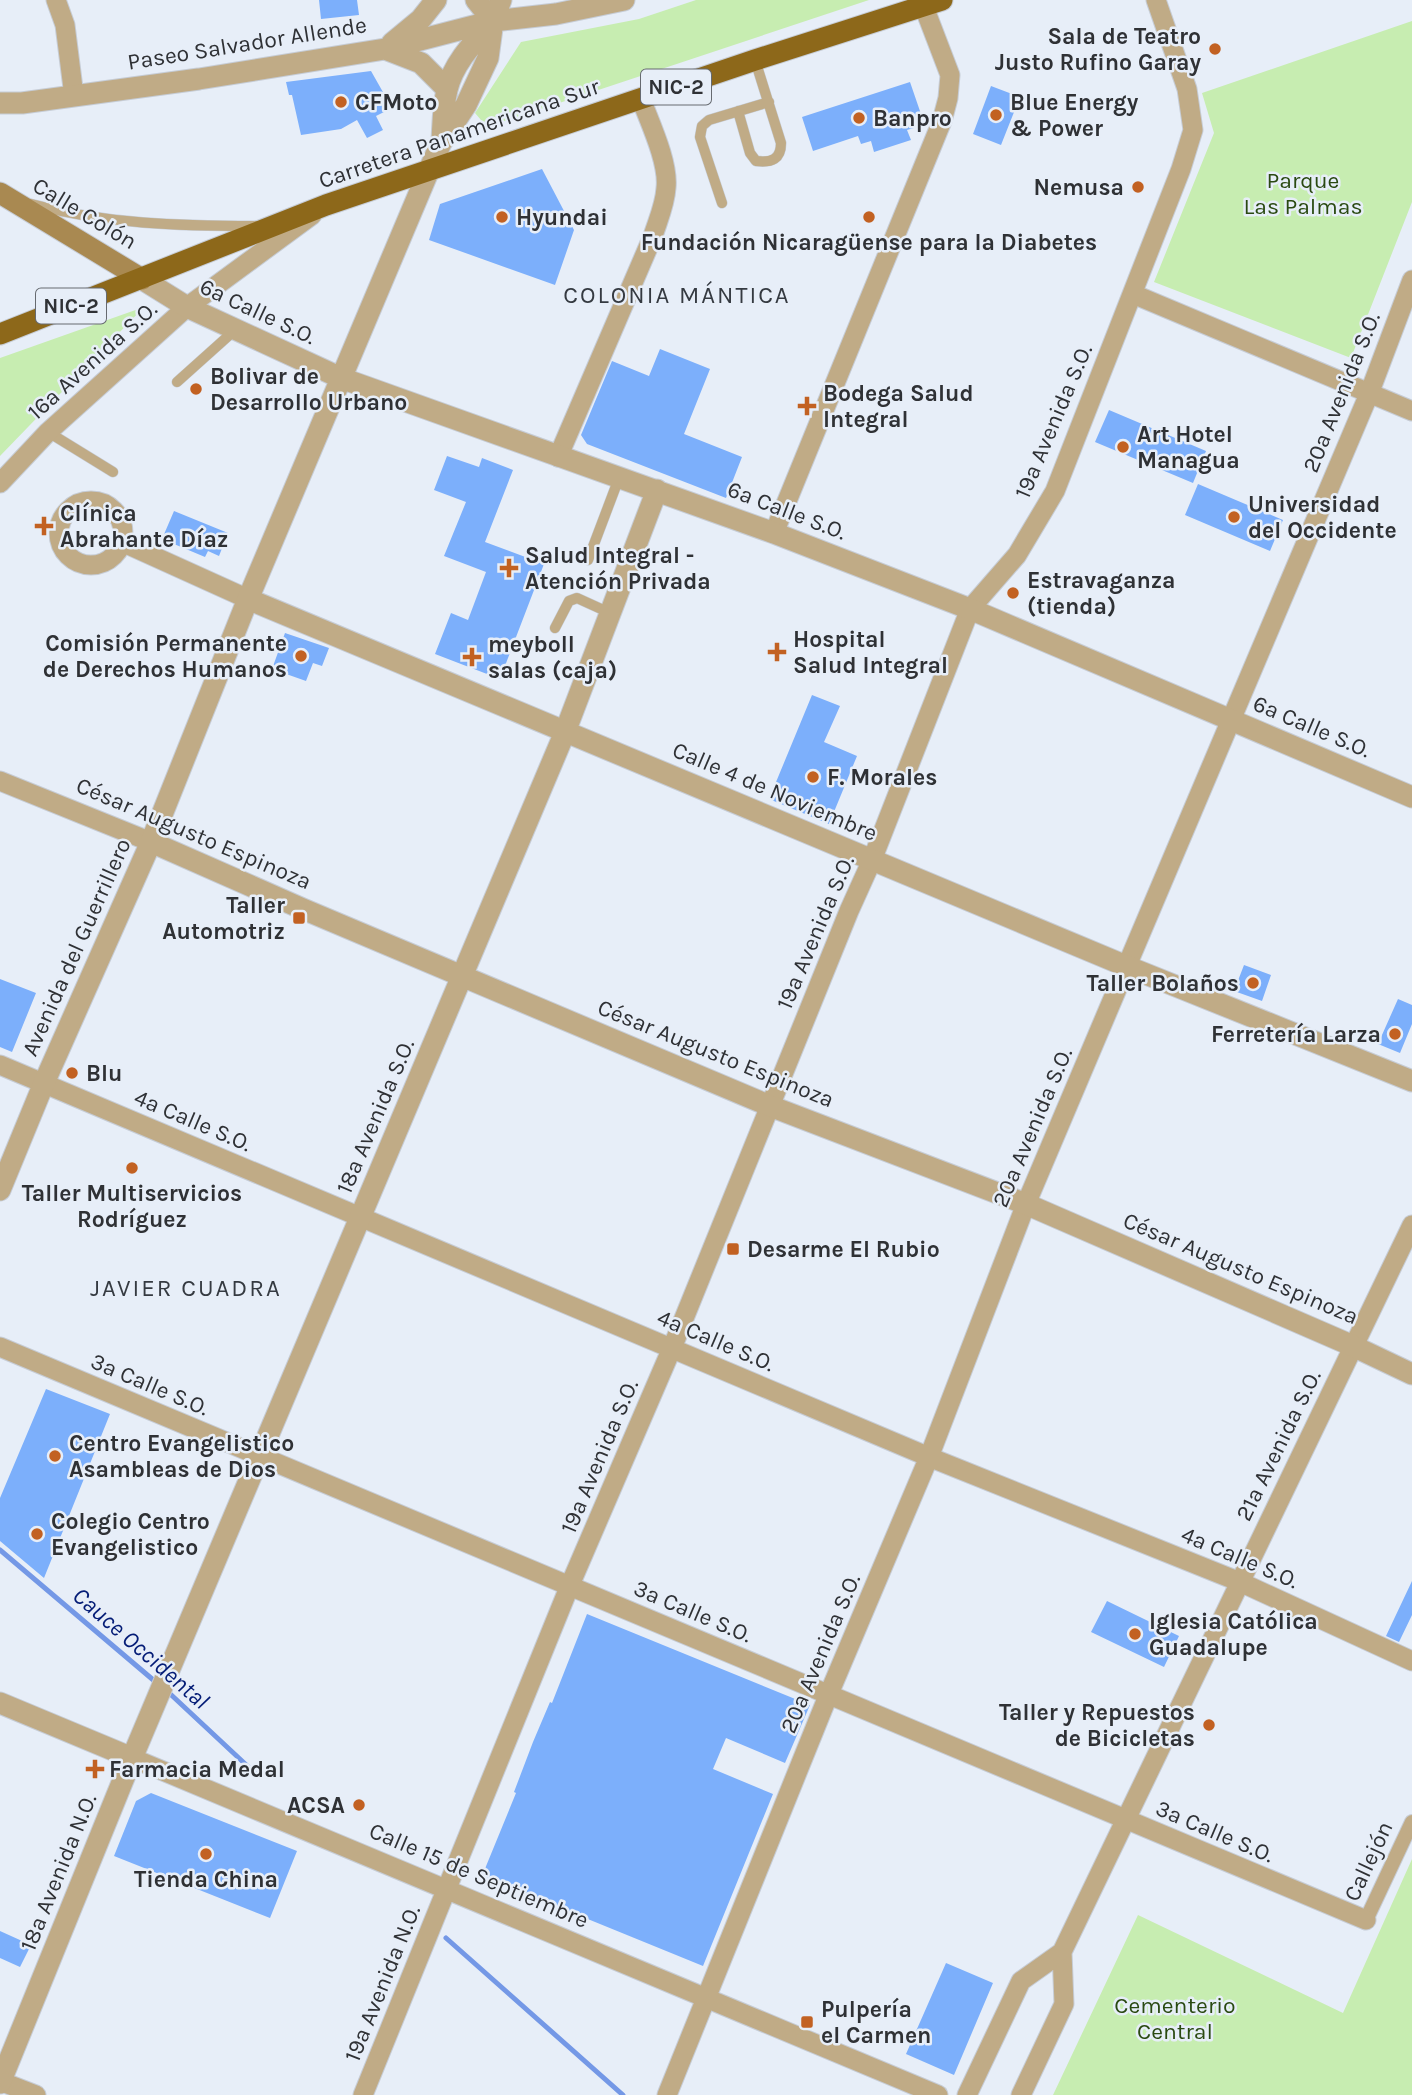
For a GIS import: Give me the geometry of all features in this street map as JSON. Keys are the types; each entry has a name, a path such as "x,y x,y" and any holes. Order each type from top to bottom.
{"highway":[{"name":"Carretera Panamericana Sur","path":"0,334 326,205 755,60 933,3"}],"main road":[{"name":"Calle Colón","path":"4,195 142,279"}],"street":[{"path":"56,0 65,25 74,96"},
{"path":"436,0 422,19 385,49 421,63 447,89"},
{"path":"475,0 493,21"},
{"name":"Avenida del Guerrillero","path":"0,1190 44,1083 151,842 248,599 429,170 466,105 488,58 493,21 501,0"},
{"name":"Paseo Salvador Allende","path":"0,103 22,103 199,79 385,49 493,21 556,14 624,0"},
{"name":"19a Avenida S.O.","path":"447,1890 570,1585 672,1348 872,860 970,609 1017,555 1055,491 1181,169 1192,130 1187,89 1156,0"},
{"path":"774,533 942,121 950,75 933,3"},
{"name":"Avenida del Guerrillero","path":"442,143 447,89 467,50 493,21"},
{"path":"558,457 663,208 667,186 664,166 641,99"},
{"name":"16a Avenida S.O.","path":"0,483 48,432 187,307 326,205"},
{"name":"6a Calle S.O.","path":"142,279 187,307 341,378 657,490 970,609 1412,797"},
{"name":"20a Avenida S.O.","path":"667,2095 828,1696 929,1457 1026,1204 1369,394 1412,279"},
{"path":"1133,294 1412,411"},
{"name":"18a Avenida S.O.","path":"132,1758 565,732 657,490"},
{"name":"Calle 4 de Noviembre","path":"122,542 248,599 565,732 1126,966 1412,1081"},
{"name":"César Augusto Espinoza","path":"0,781 151,842 770,1106 1026,1204 1412,1374"},
{"name":"4a Calle S.O.","path":"0,1065 929,1457 1240,1582 1412,1661"},
{"name":"21a Avenida S.O.","path":"1021,2095 1064,2004 1062,1952 1123,1820 1412,1225"},
{"name":"3a Calle S.O.","path":"0,1347 1366,1920"},
{"name":"Calle 15 de Septiembre","path":"0,1703 938,2095"},
{"name":"18a Avenida N.O.","path":"0,2082 132,1758"},
{"name":"Callejón","path":"1366,1920 1412,1822"},
{"name":"19a Avenida N.O.","path":"363,2095 447,1890"},
{"name":"21a Avenida S.O.","path":"967,2095 1021,1981 1062,1952"},
{"path":"0,2082 36,2095"}],"lane":[{"path":"738,111 750,153 756,161 776,159 781,153 781,142 755,60"},
{"path":"722,204 700,136 702,126 709,120 769,102"},
{"path":"4,195 76,214 128,222 274,226"},
{"path":"177,382 236,330"},
{"path":"48,432 113,472"},
{"path":"588,560 619,477"},
{"path":"555,628 569,601 577,598 610,613"}],"green space":[{"path":"696,0 869,0 487,127 475,113 521,42 639,19"},
{"name":"Parque Las Palmas","path":"1412,21 1412,202 1351,358 1154,282 1214,133 1202,93"},
{"path":"144,307 0,456 0,358"},
{"name":"Cementerio Central","path":"1412,1859 1412,2095 1053,2095 1138,1915 1343,2013"}],"building":[{"path":"319,0 357,0 359,15 321,19"},
{"name":"CFMoto","path":"371,71 392,108 376,116 383,130 367,138 357,120 341,129 301,135 292,95 289,95 286,82"},
{"name":"Banpro","path":"910,82 922,117 912,120 914,128 907,130 911,140 874,152 871,141 861,144 858,136 813,151 802,117"},
{"name":"Blue Energy & Power","path":"991,86 1020,97 1001,145 973,134"},
{"name":"Hyundai","path":"542,169 574,230 555,285 429,240 440,204"},
{"path":"660,349 710,369 684,434 742,457 726,498 587,444 581,435 612,361 649,376"},
{"name":"Art Hotel Managua","path":"1109,410 1206,451 1193,483 1095,442"},
{"name":"Salud Integral - Atención Privada","path":"447,456 479,467 482,458 513,470 485,542 544,564 500,679 435,654 451,613 468,620 486,572 444,556 466,502 434,490"},
{"name":"Universidad del Occidente","path":"1198,484 1283,520 1270,551 1185,515"},
{"path":"174,511 228,533 219,556 208,551 205,557 162,539"},
{"name":"Comisión Permanente de Derechos Humanos","path":"285,633 329,648 322,666 313,663 306,681 272,669"},
{"name":"F. Morales","path":"812,695 840,706 824,742 857,756 829,824 769,799"},
{"name":"Taller Bolaños","path":"1244,965 1271,975 1262,1001 1234,991"},
{"path":"0,979 36,993 12,1052 0,1047"},
{"name":"Ferretería Larza","path":"1398,999 1412,1005 1412,1024 1400,1053 1378,1044"},
{"name":"Centro Evangelistico Asambleas de Dios","path":"46,1389 110,1414 44,1578 0,1541 0,1498"},
{"path":"1412,1581 1412,1615 1399,1642 1386,1636"},
{"name":"Iglesia Católica Guadalupe","path":"1107,1601 1179,1636 1164,1667 1091,1632"},
{"path":"587,1614 810,1705 785,1763 726,1738 713,1769 773,1794 703,1966 482,1876 516,1793 514,1792 533,1742 550,1702 552,1703"},
{"name":"Tienda China","path":"151,1793 297,1851 270,1918 114,1856 136,1801"},
{"path":"0,1931 31,1945 20,1967 0,1958"},
{"path":"946,1963 993,1983 954,2075 906,2054"}],"waterway":[{"name":"Cauce Occidental","path":"0,1550 158,1684"},
{"name":"Cauce Occidental","path":"166,1690 257,1775"},
{"name":"Cauce Occidental","path":"446,1938 623,2095"}],"place":[{"name":"Sala de Teatro Justo Rufino Garay","path":"1215,49"},
{"name":"CFMoto","path":"341,102"},
{"name":"Blue Energy & Power","path":"996,115"},
{"name":"Banpro","path":"859,118"},
{"name":"Nemusa","path":"1138,187"},
{"name":"Hyundai","path":"502,217"},
{"name":"Fundación Nicaragüense para la Diabetes","path":"869,217"},
{"name":"Bolivar de Desarrollo Urbano","path":"196,389"},
{"name":"Bodega Salud Integral","path":"807,406"},
{"name":"Art Hotel Managua","path":"1123,447"},
{"name":"Universidad del Occidente","path":"1234,517"},
{"name":"Clínica Abrahante Díaz","path":"44,526"},
{"name":"Salud Integral - Atención Privada","path":"509,568"},
{"name":"Estravaganza (tienda)","path":"1013,593"},
{"name":"Hospital Salud Integral","path":"777,652"},
{"name":"Comisión Permanente de Derechos Humanos","path":"301,656"},
{"name":"meyboll salas (caja)","path":"472,657"},
{"name":"F. Morales","path":"813,777"},
{"name":"Taller Automotriz","path":"299,918"},
{"name":"Taller Bolaños","path":"1253,983"},
{"name":"Ferretería Larza","path":"1395,1034"},
{"name":"Blu","path":"72,1073"},
{"name":"Taller Multiservicios Rodríguez","path":"132,1168"},
{"name":"Desarme El Rubio","path":"733,1249"},
{"name":"Centro Evangelistico Asambleas de Dios","path":"55,1456"},
{"name":"Colegio Centro Evangelistico","path":"37,1534"},
{"name":"Iglesia Católica Guadalupe","path":"1135,1634"},
{"name":"Taller y Repuestos de Bicicletas","path":"1209,1725"},
{"name":"Farmacia Medal","path":"95,1769"},
{"name":"ACSA","path":"359,1805"},
{"name":"Tienda China","path":"206,1854"},
{"name":"Pulpería el Carmen","path":"807,2022"}],"district":[{"name":"COLONIA MÁNTICA","path":"677,295"},
{"name":"JAVIER CUADRA","path":"186,1288"}]}
